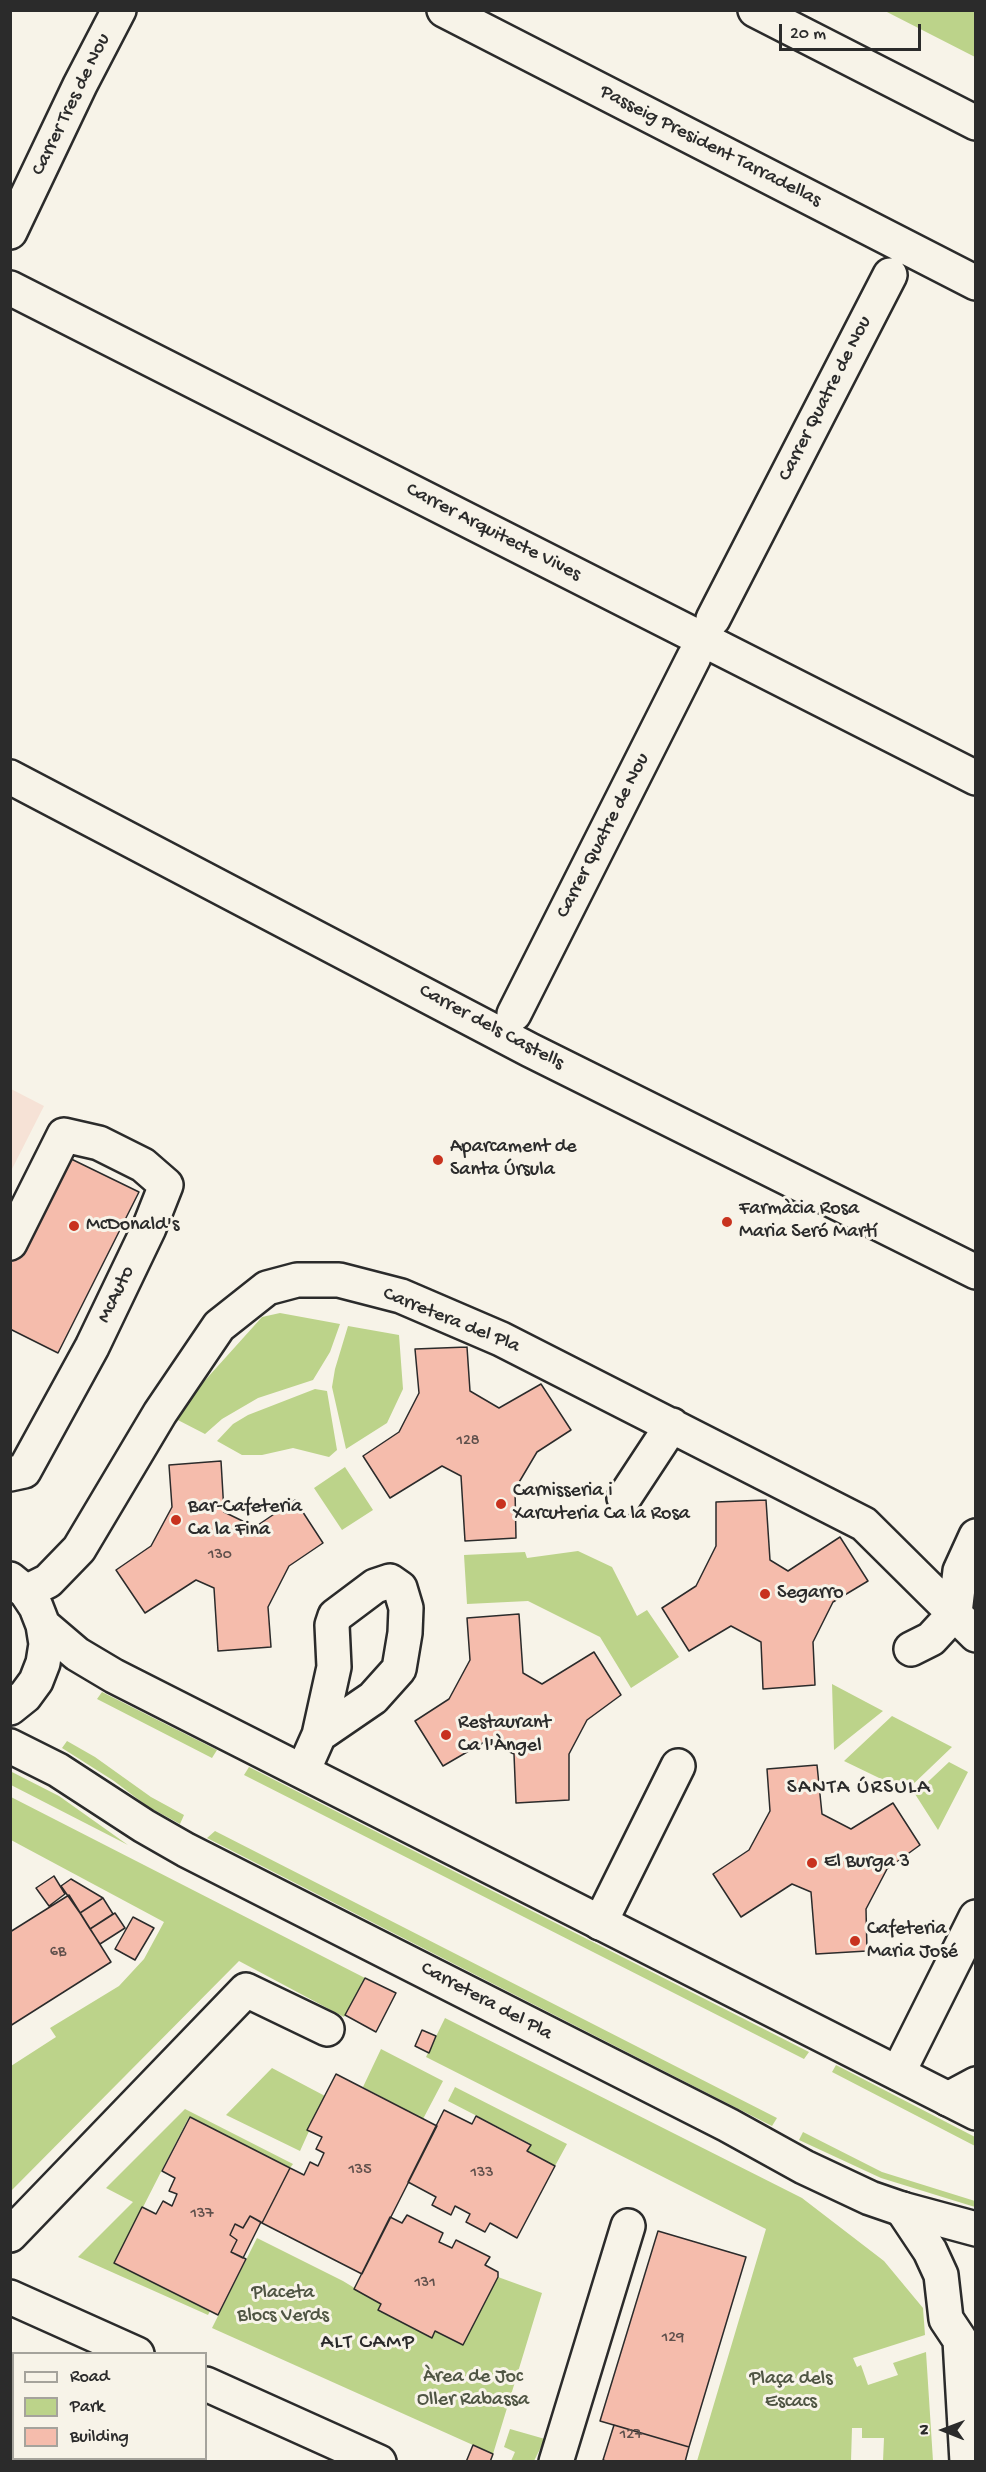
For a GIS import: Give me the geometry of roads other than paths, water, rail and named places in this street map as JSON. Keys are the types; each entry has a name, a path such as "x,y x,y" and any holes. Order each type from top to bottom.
{"street":[{"name":"Carrer Tres de Nou","path":"10,232 80,85 119,10"},
{"name":"Passeig President Tarradellas","path":"444,10 975,283"},
{"path":"755,10 975,123"},
{"name":"Carrer Quatre de Nou","path":"712,619 890,275"},
{"name":"Carrer Arquitecte Vives","path":"10,288 975,778"},
{"name":"Carrer Quatre de Nou","path":"514,1014 694,657"},
{"name":"Carrer dels Castells","path":"10,777 530,1050 975,1272"},
{"name":"McAuto","path":"10,1243 64,1136 99,1143 143,1165 166,1185 149,1228 92,1347 24,1471 10,1474"},
{"name":"Carretera del Pla","path":"18,1586 48,1581 79,1548 160,1413 219,1326 267,1288 297,1280 339,1280 401,1296 501,1339 864,1524 968,1622"},
{"path":"624,1498 672,1425"},
{"path":"910,1649 968,1622 960,1571 975,1536"},
{"name":"Carretera del Pla","path":"10,1708 25,1696 36,1681 43,1663 46,1644 43,1625 36,1607 18,1586"},
{"name":"Carretera del Pla","path":"43,1625 77,1654 114,1676 898,2073 966,2099"},
{"path":"303,1771 319,1735"},
{"name":"Carretera del Pla","path":"10,1746 58,1770 144,1826 216,1866 728,2125 804,2167 870,2198 975,2229"},
{"path":"600,1923 678,1766"},
{"path":"898,2073 975,1917"},
{"path":"10,2235 246,1990 327,2030"},
{"path":"902,2209 934,2259 941,2275 946,2319 968,2333 967,2462"},
{"path":"556,2462 628,2226"},
{"path":"10,2297 133,2352"},
{"path":"207,2384 379,2462"}],"place":[{"name":"Aparcament de Santa Úrsula","path":"438,1160"},
{"name":"Farmàcia Rosa Maria Seró Martí","path":"727,1222"},
{"name":"McDonald's","path":"74,1226"},
{"name":"Carnisseria i Xarcuteria Ca la Rosa","path":"501,1504"},
{"name":"Bar-Cafeteria Ca la Fina","path":"176,1520"},
{"name":"Segarro","path":"765,1594"},
{"name":"Restaurant Ca l'Àngel","path":"446,1735"},
{"name":"El Burga 3","path":"812,1863"},
{"name":"Cafeteria Maria José","path":"855,1941"}],"district":[{"name":"SANTA ÚRSULA","path":"859,1789"},
{"name":"ALT CAMP","path":"368,2344"}],"park label":[{"name":"Placeta Blocs Verds","path":"283,2306"},
{"name":"Àrea de Joc Oller Rabassa","path":"473,2390"},
{"name":"Plaça dels Escacs","path":"791,2392"}]}
